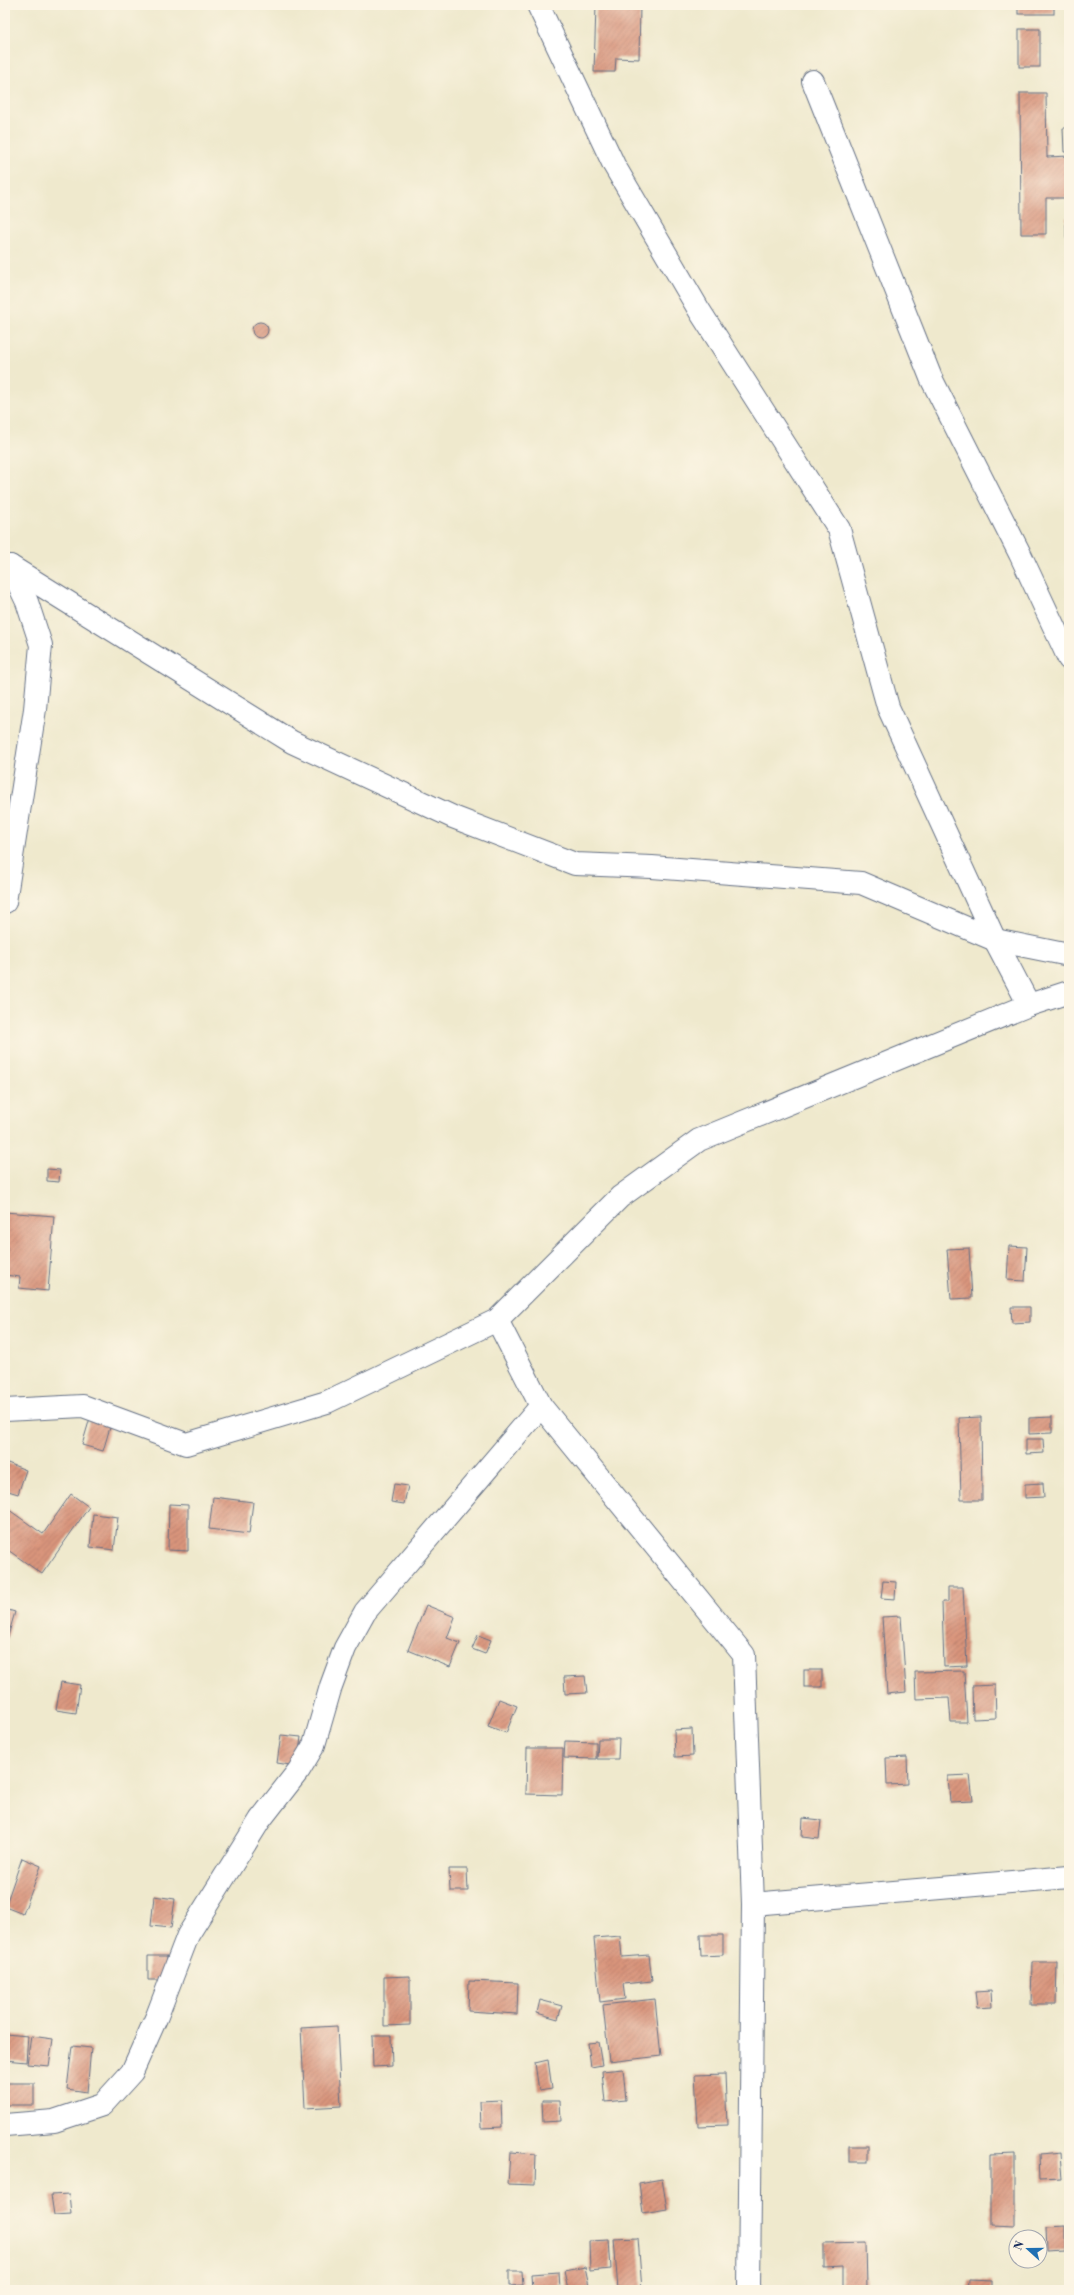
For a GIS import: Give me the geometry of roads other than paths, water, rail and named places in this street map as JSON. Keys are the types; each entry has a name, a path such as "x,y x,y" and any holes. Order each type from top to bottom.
{"street":[{"path":"538,5 614,165 699,310 839,529 888,707 995,940 1030,1005"},
{"path":"813,81 931,378 1020,554 1069,659"},
{"path":"7,564 292,742 453,817 575,864 652,867 861,883 995,940 1069,955"},
{"path":"5,902 35,709 41,645 27,602 7,564"},
{"path":"5,1410 83,1406 186,1444 326,1402 497,1320 620,1197 699,1140 1030,1005 1069,992"},
{"path":"497,1320 541,1406 744,1655 753,1904 749,2290"},
{"path":"5,2125 54,2122 102,2105 132,2072 157,2016 188,1935 260,1820 299,1770 314,1746 333,1679 345,1648 365,1612 541,1406"},
{"path":"753,1904 1069,1877"}]}
